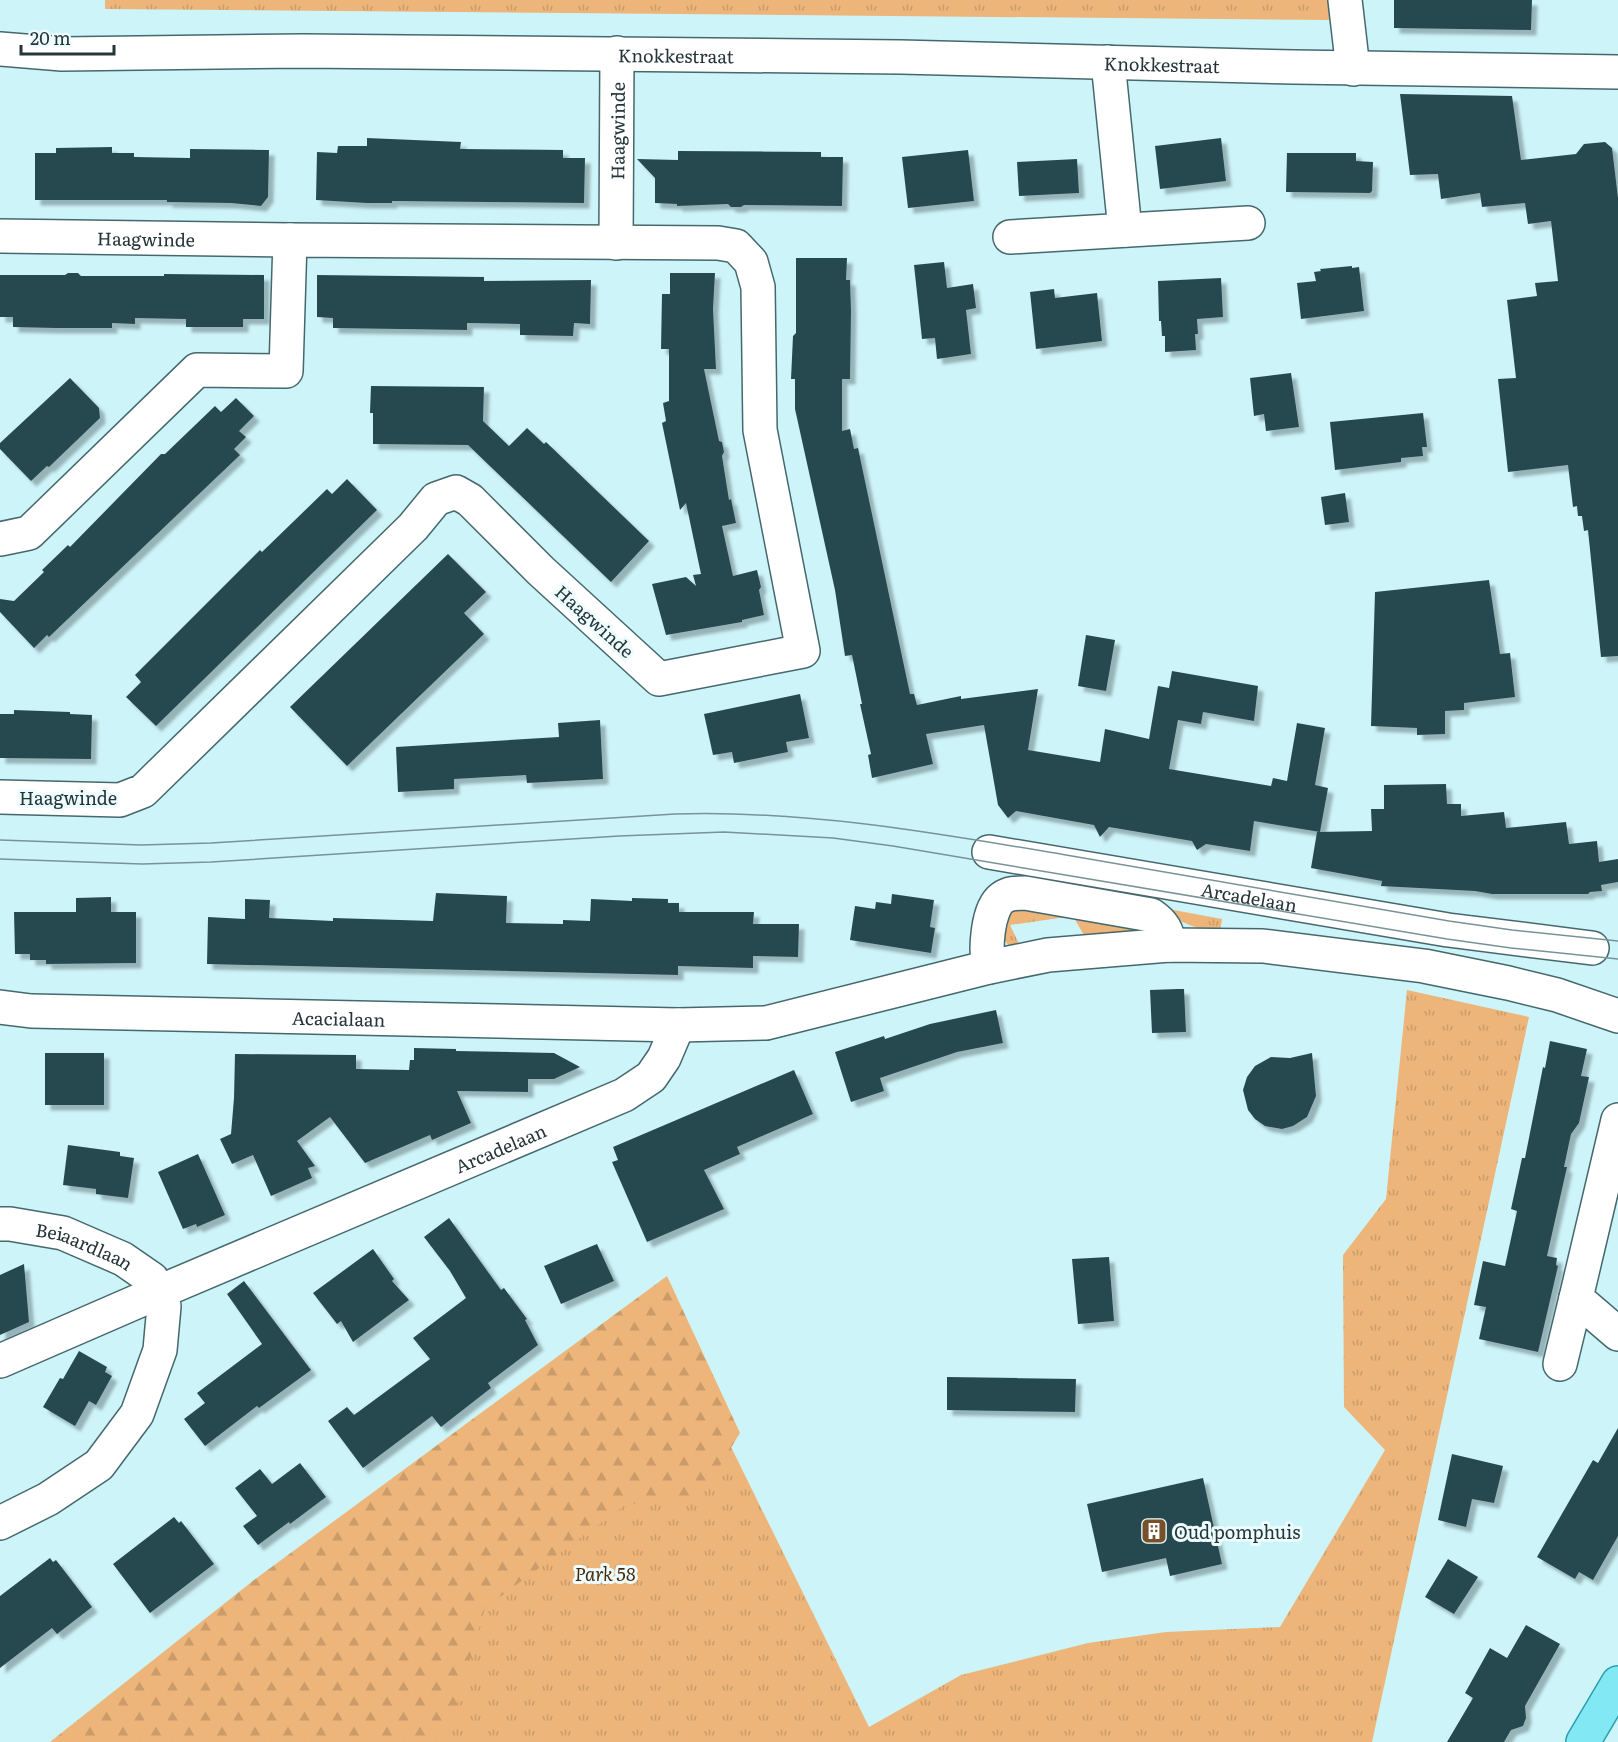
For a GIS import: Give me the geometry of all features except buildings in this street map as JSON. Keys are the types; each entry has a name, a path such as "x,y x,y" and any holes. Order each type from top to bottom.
{"main road":[{"path":"1583,1742 1618,1683"}],"street":[{"path":"1345,0 1353,69"},
{"name":"Knokkestraat","path":"0,49 62,54 294,51 616,53 1353,69 1618,72"},
{"name":"Haagwinde","path":"616,53 616,243"},
{"path":"1108,62 1125,230"},
{"path":"1010,237 1248,223"},
{"name":"Haagwinde","path":"0,236 718,243 736,246 751,262 758,287 760,430 803,651 659,679 541,571 470,500 456,492 436,499 413,527 143,791 120,800 0,796"},
{"path":"0,539 29,533 197,370 286,371 290,240"},
{"name":"Arcadelaan","path":"989,852 1592,948"},
{"path":"989,967 986,954 995,904 1002,897 1012,893 1024,893 1151,915 1159,920 1168,933 1169,945"},
{"path":"1508,983 1512,935"},
{"path":"678,1025 766,1023 989,967 1067,953 1169,945 1263,946 1424,966 1557,995 1618,1016"},
{"name":"Acacialaan","path":"0,1007 30,1011 678,1025"},
{"name":"Arcadelaan","path":"0,1361 624,1095 651,1077 664,1058 678,1025"},
{"path":"1560,1364 1618,1120"},
{"name":"Beiaardlaan","path":"0,1224 63,1233 123,1259 152,1279 159,1292"},
{"path":"0,1523 48,1498 99,1465 137,1414 160,1350 164,1306 159,1292"},
{"path":"1576,1298 1618,1334"}],"green space":[{"path":"105,0 1337,0 1339,20 105,9"},
{"path":"1016,902 1150,926 1149,934 1086,939 1073,916 1010,925 1022,950 1009,946 1001,936 1004,910"},
{"path":"1163,908 1222,919 1220,933 1183,922"},
{"name":"Park 58","path":"1407,990 1529,1017 1372,1742 100,1742 666,1315 869,1727 961,1675 1088,1643 1166,1632 1280,1627 1385,1450 1344,1407 1343,1255 1386,1199"},
{"path":"667,1276 740,1433 699,1500 626,1504 485,1608 446,1742 50,1742 254,1580"}],"tram line":[{"path":"0,840 141,845 211,843 675,814 774,816 822,819 920,831 1449,921 1618,941"},
{"path":"0,859 142,864 211,862 619,836 724,832 833,838 893,846 1447,939 1618,959"}],"place":[{"name":"Oud pomphuis","path":"1154,1531"}]}
